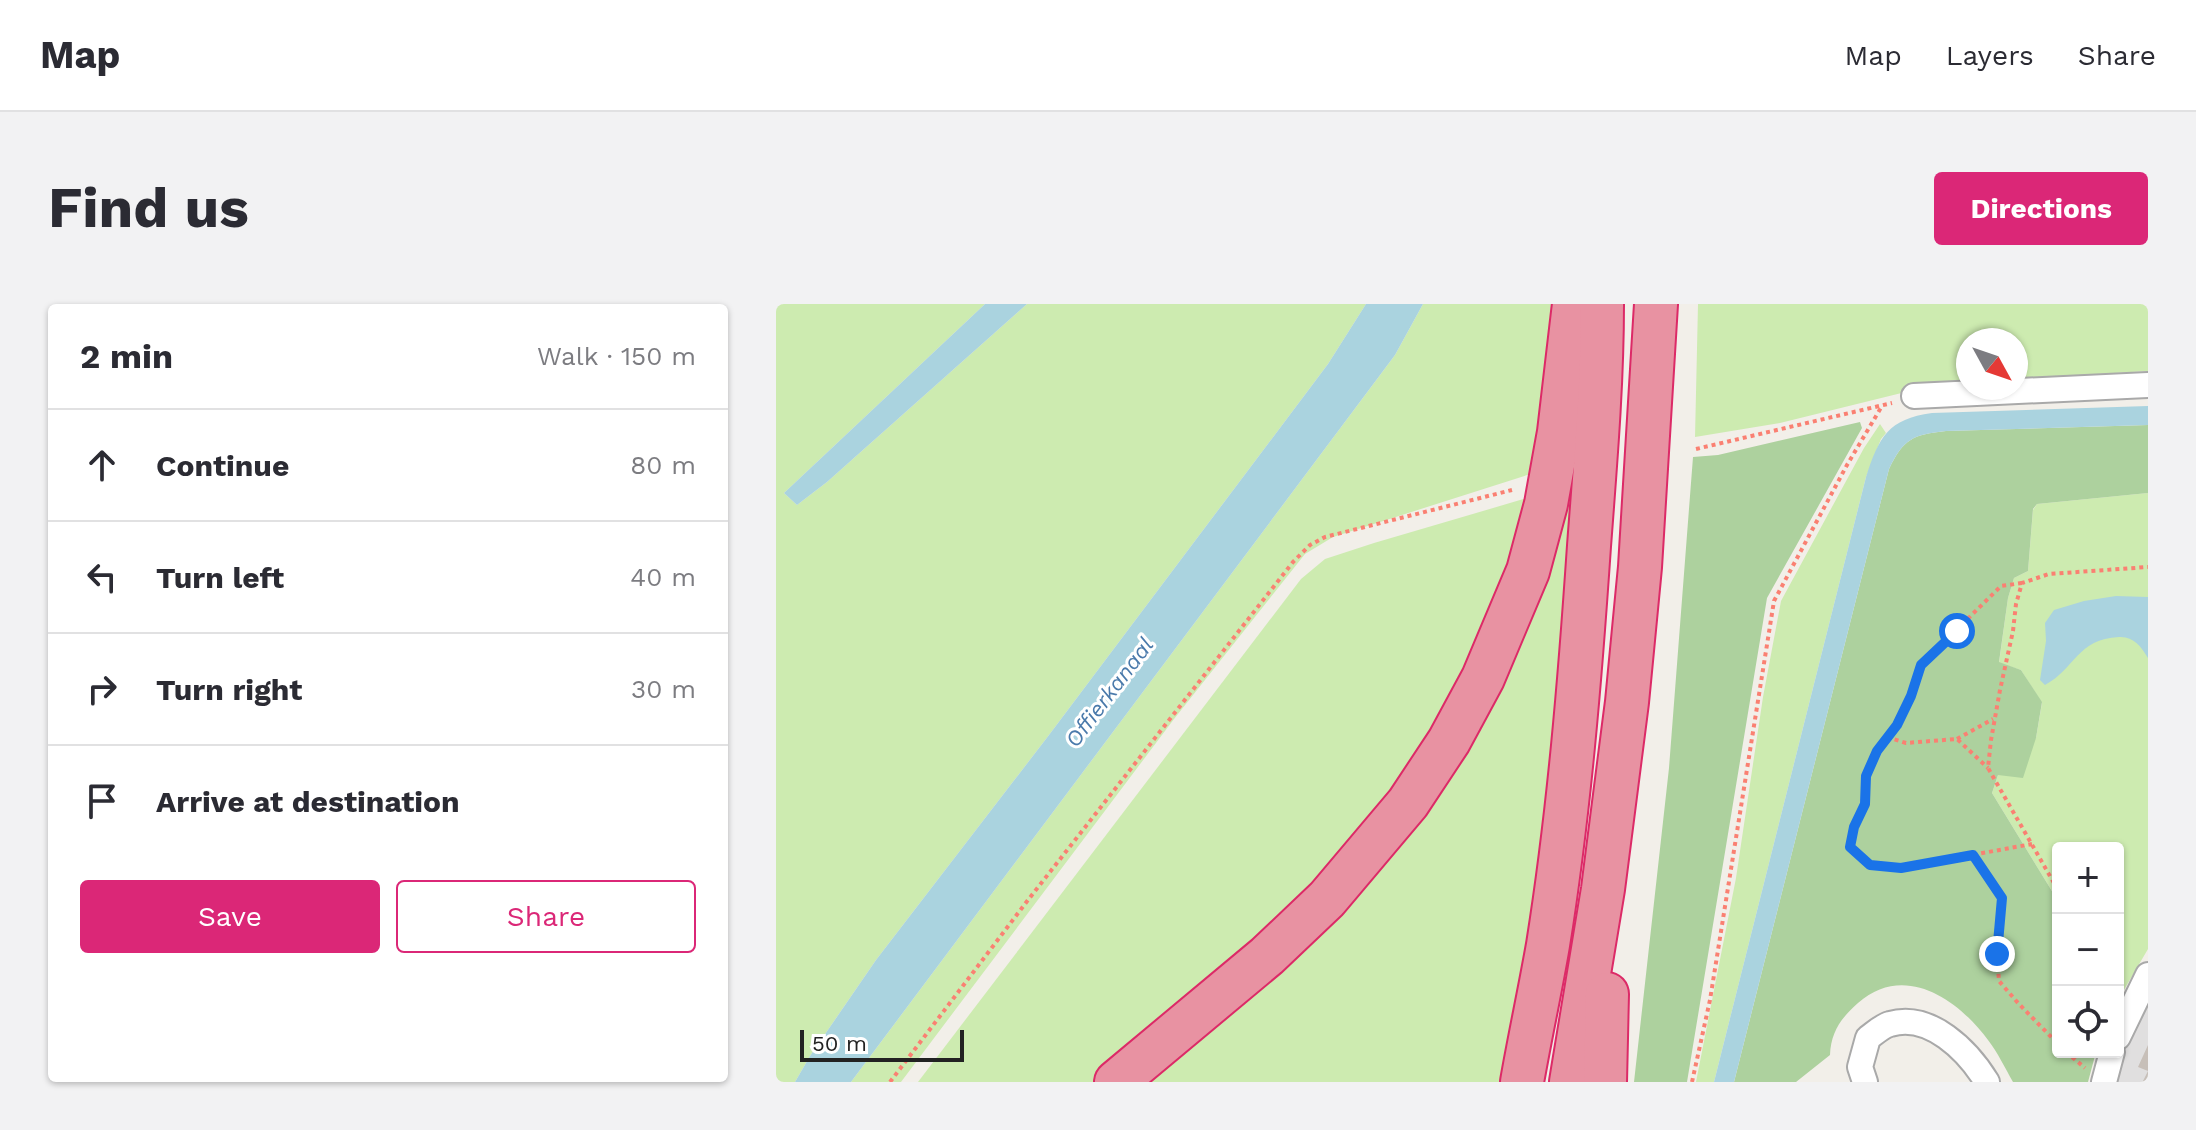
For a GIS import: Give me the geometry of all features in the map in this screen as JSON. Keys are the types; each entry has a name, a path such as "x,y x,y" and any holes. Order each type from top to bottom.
{"highway":[{"path":"1116,1082 1256,966 1327,899 1408,803 1449,741 1483,678 1528,571 1546,504 1559,432 1574,304"},
{"path":"1522,1082 1548,944 1581,657 1596,461 1602,304"},
{"path":"1571,1082 1603,889 1627,702 1640,567 1656,304"},
{"path":"1603,889 1608,964 1605,1082"}],"street":[{"path":"1914,396 2148,385"},
{"path":"2124,1025 2148,975"},
{"path":"1865,1082 1860,1067 1868,1038 1887,1025 1906,1021 1924,1024 1945,1037 1980,1070 1987,1082"},
{"path":"2104,1082 2110,1058"}],"path":[{"path":"1692,1082 1710,1000 1774,601 1882,406 1696,449"},
{"path":"890,1082 1175,711 1293,562 1310,545 1325,537 1512,490"},
{"path":"2032,844 1901,868 1870,865 1850,847 1854,827 1865,804 1866,776 1877,751 1897,725 1921,665 2001,586 2049,574 2148,567"},
{"path":"1988,768 2022,583"},
{"path":"1887,737 1906,743 1957,739 1995,718"},
{"path":"1957,739 1988,768 2052,879"},
{"path":"1973,855 2002,898 1997,939 1999,981 2052,1038"}],"shaded area":[{"path":"2148,998 2148,1082 2115,1082 2129,1032"}],"green space":[{"path":"776,304 985,304 784,493 797,505 827,482 1027,304 1366,304 1328,364 876,960 795,1082 776,1082"},
{"path":"1423,304 1558,304 1540,471 1333,537 1305,554 1174,719 901,1082 851,1082 1395,355"},
{"path":"1698,304 2148,304 2148,371 2028,378 2028,328 1956,328 1956,383 1938,384 1780,423 1695,437"},
{"path":"1584,367 1553,764 1502,1082 1135,1082 1451,768"},
{"path":"1860,422 1862,428 1767,598 1687,1082 1634,1082 1669,768 1693,457 1718,455"},
{"path":"1880,424 1886,433 1866,477 1714,1082 1696,1082 1736,878 1781,601"},
{"path":"2148,425 2148,493 2037,504 2033,509 2028,571 2014,578 1999,662 2021,670 2042,702 2036,738 2023,778 1998,775 1992,793 2052,891 2052,1058 2094,1058 2088,1082 2013,1082 1992,1045 1962,1011 1929,991 1911,986 1894,986 1876,991 1858,1003 1835,1032 1830,1055 1796,1082 1734,1082 1889,469 1911,440 1946,431"},
{"path":"2148,493 2148,949 2124,990 2124,842 2052,842 2052,891 1992,793 1998,775 2036,738 2042,703 2021,670 1999,663 2008,598 2014,578 2028,571 2033,510 2037,504"},
{"path":"1534,496 1486,650 1356,853 1094,1082 918,1082 1301,579 1325,559"}],"water":[{"path":"985,304 1027,304 827,482 797,505 784,493"},
{"name":"Offierkanaal","path":"1366,304 1423,304 1395,355 851,1082 795,1082 876,960 1328,364"},
{"path":"2148,406 2148,425 1946,431 1911,440 1894,459 1734,1082 1714,1082 1866,477 1881,441 1895,425 1932,413"},
{"path":"2116,596 2148,597 2148,658 2128,638 2105,639 2085,649 2045,685 2040,680 2046,641 2045,623 2054,610"}],"building":[{"path":"2148,1045 2148,1071 2138,1067"}],"route":[{"path":"1957,631 1921,665 1897,725 1877,751 1866,776 1865,804 1854,827 1850,847 1870,865 1901,868 1973,855 2002,898 1997,954"}]}
